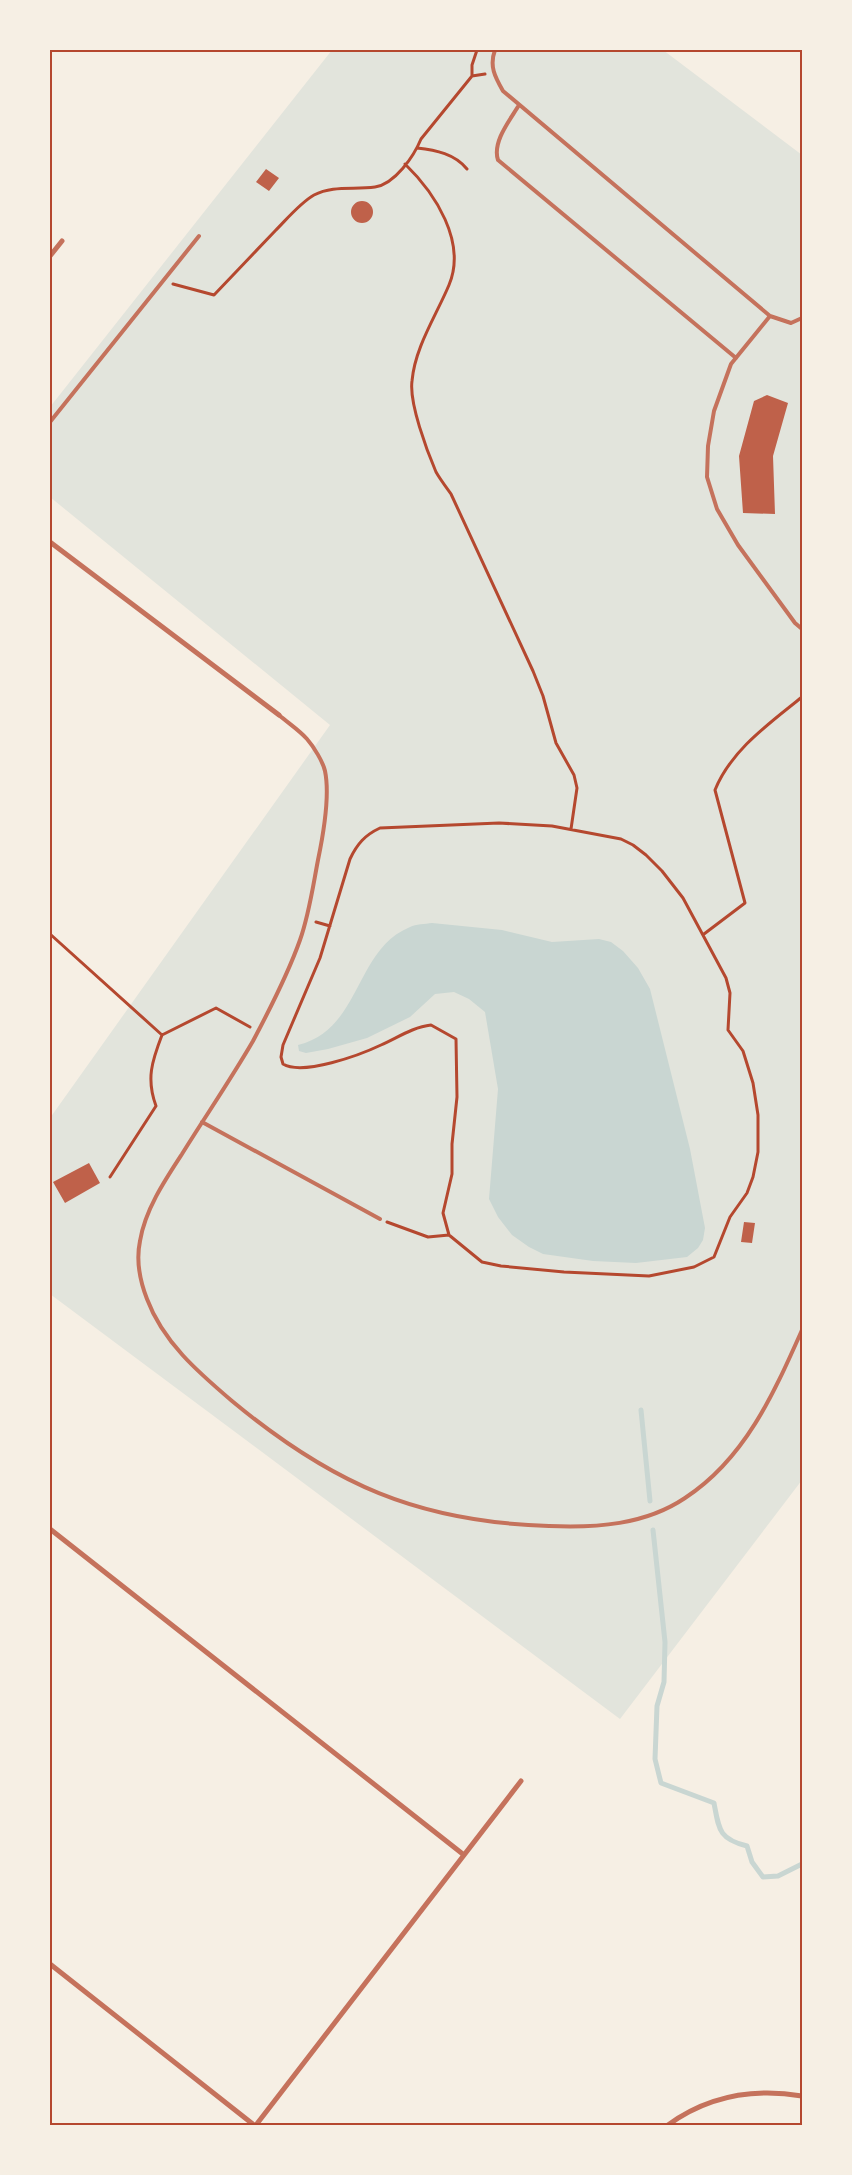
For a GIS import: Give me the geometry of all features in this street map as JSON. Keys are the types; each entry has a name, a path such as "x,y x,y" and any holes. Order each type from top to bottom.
{"street":[{"path":"50,256 62,241"},
{"path":"50,542 279,715"},
{"path":"50,1529 464,1855"},
{"path":"50,1964 255,2125 521,1781"},
{"path":"668,2125 703,2105 728,2097 753,2092 782,2092 802,2096"}],"lane":[{"path":"494,50 492,73 503,91 770,316 791,323 802,318"},
{"path":"519,104 495,151 498,160 736,358"},
{"path":"50,422 199,236"},
{"path":"770,316 731,364 714,411 708,446 707,477 717,509 738,545 795,623 802,629"},
{"path":"279,715 308,740 325,769 324,831 301,938 257,1031 165,1180 140,1240 138,1269 147,1300 163,1330 178,1352 201,1375 258,1422 324,1468 390,1498 427,1510 506,1525 566,1527 632,1522 659,1512 686,1498 734,1454 757,1425 802,1330"},
{"path":"202,1122 380,1219"}],"path":[{"path":"162,282 214,295 286,220 314,195 330,189 376,187 392,177 406,164 421,139 472,76 472,64 477,50"},
{"path":"472,76 492,73"},
{"path":"417,148 448,154 461,162 467,169"},
{"path":"406,164 416,173 438,203 451,236 454,260 450,283 414,366 411,382 412,402 437,473 451,494 530,663 543,696 556,743 574,775 577,788 571,830"},
{"path":"704,934 745,903 715,790 735,755 802,697"},
{"path":"499,823 552,826 621,839 633,845 662,871 683,898 704,934 726,978 730,993 728,1030 748,1060 758,1115 758,1152 753,1177 747,1193 730,1217 714,1257 694,1268 649,1276 564,1272 501,1266 482,1262 449,1235 443,1213 452,1174 456,1097 456,1039 431,1025 379,1046 328,1063 296,1068 283,1064 281,1057 283,1045 320,958 350,859 356,845 364,837 380,828 435,824 499,823"},
{"path":"50,934 162,1035"},
{"path":"110,1177 156,1106 150,1090 153,1058 162,1035 216,1008 257,1031"},
{"path":"380,1219 428,1237 449,1235"}],"shaded area":[{"path":"332,50 663,50 802,155 802,1480 620,1719 50,1294 50,1118 330,725 50,497 50,407"},
{"path":"432,923 502,930 552,942 599,939 611,942 623,951 638,968 650,989 690,1149 705,1228 703,1240 698,1248 687,1257 636,1263 593,1261 543,1254 512,1235 498,1217 489,1199 498,1089 485,1012 469,999 454,992 435,994 410,1017 367,1038 328,1049 306,1053 299,1051 298,1045 319,1036 335,1023 347,1007 378,953 392,938 412,926"}],"building":[{"path":"266,169 279,178 269,191 256,182"},
{"path":"362,201 372,208 373,212 366,222 362,223 352,216 351,212 358,202"},
{"path":"767,395 788,403 773,456 775,514 743,513 739,456 754,401"},
{"path":"89,1163 100,1183 65,1203 53,1182"},
{"path":"744,1222 755,1223 752,1243 741,1242"}],"waterway":[{"path":"641,1410 650,1501"},
{"path":"653,1530 665,1642 664,1682 657,1706 655,1759 661,1783 714,1803 717,1820 722,1832 731,1840 747,1846 752,1862 763,1877 778,1876 802,1864"}]}
